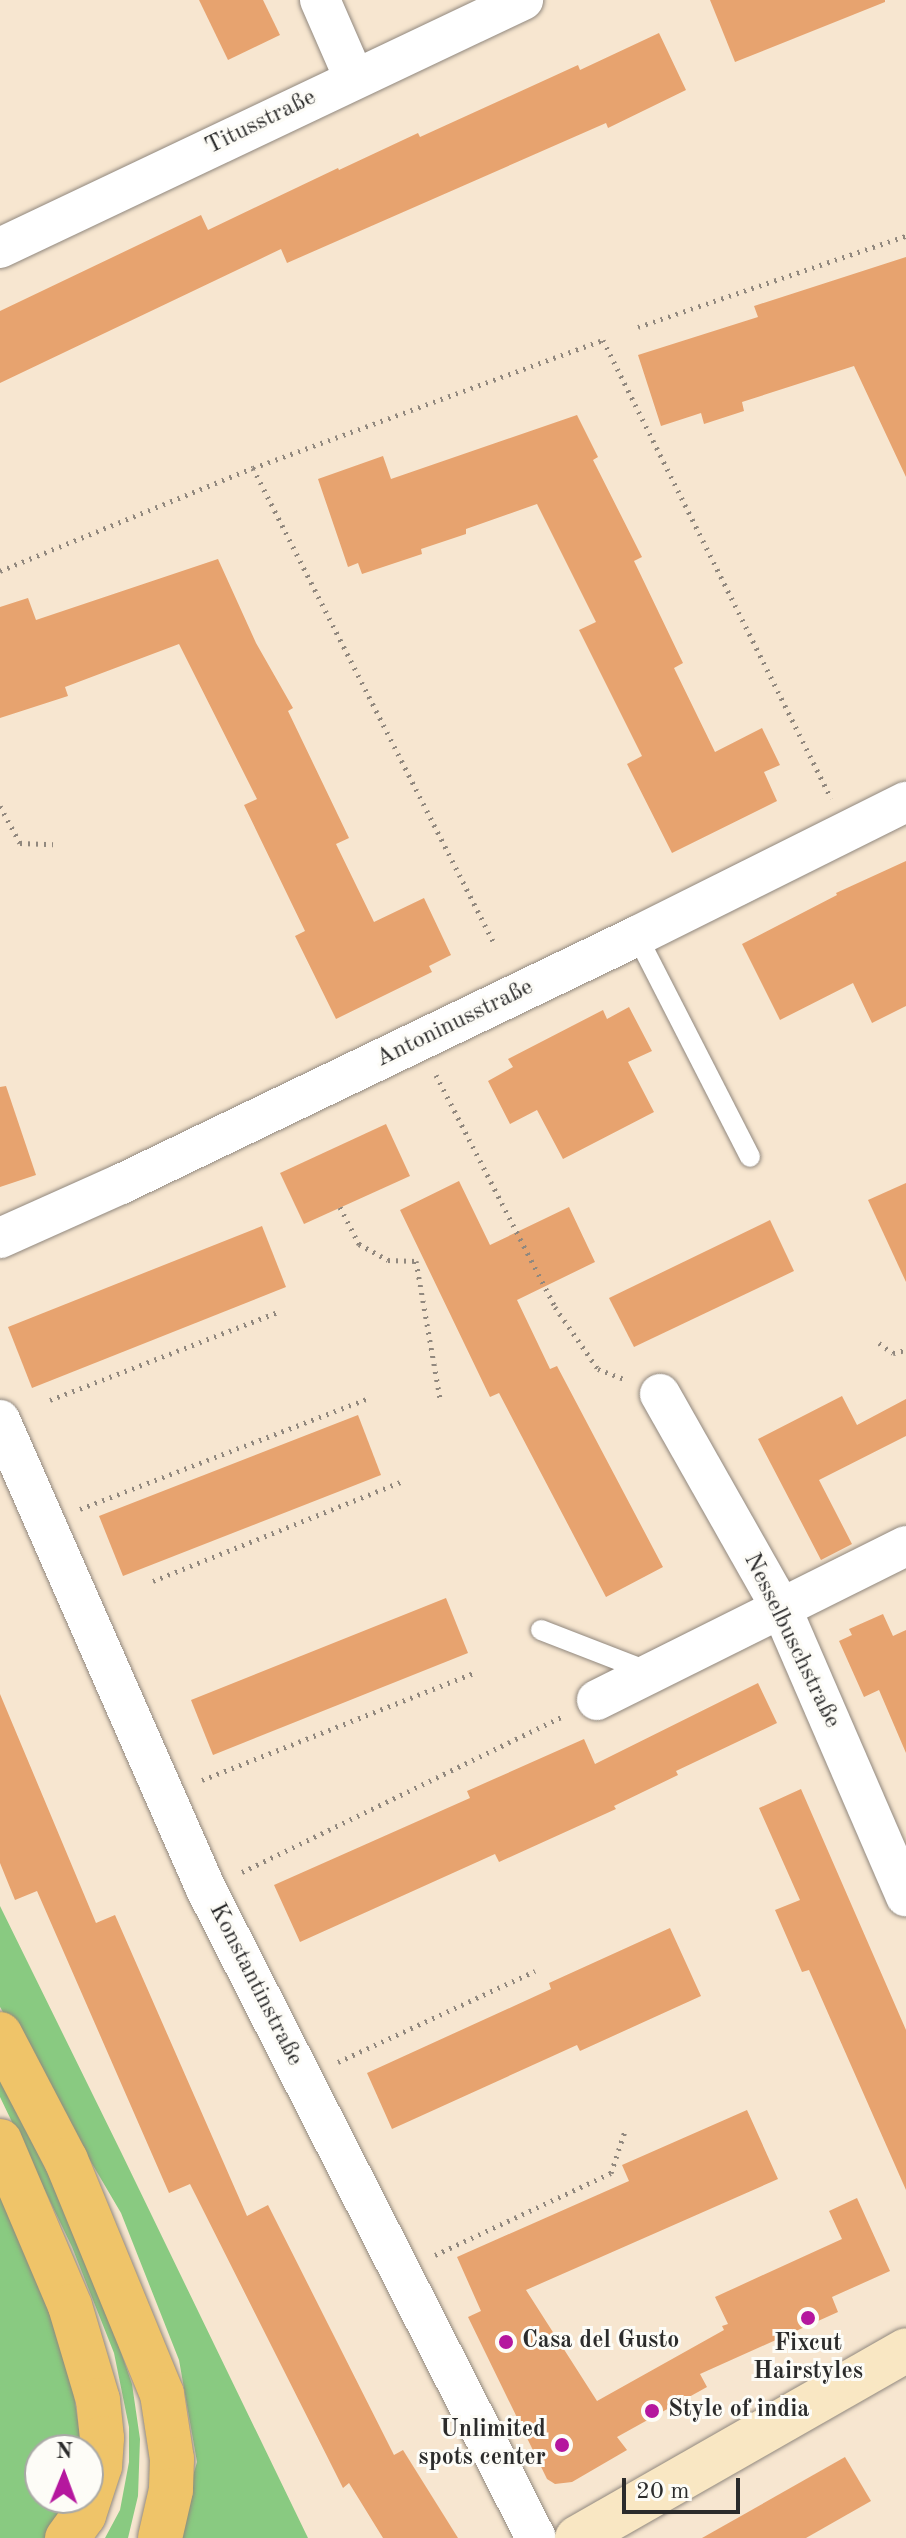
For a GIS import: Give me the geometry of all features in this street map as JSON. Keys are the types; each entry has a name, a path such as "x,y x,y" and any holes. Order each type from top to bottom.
{"highway":[{"path":"0,2034 66,2160 162,2394 172,2459 171,2490 160,2538"},
{"path":"0,2141 70,2306 98,2400 102,2438 100,2466 84,2515 67,2538"}],"street":[{"path":"320,0 354,78"},
{"name":"Titusstraße","path":"0,248 523,0"},
{"name":"Antoninusstraße","path":"0,1238 136,1177 637,936 906,802"},
{"name":"Nesselbuschstraße","path":"660,1394 782,1610 906,1896"},
{"name":"Konstantinstraße","path":"0,1420 206,1889 536,2538"},
{"path":"597,1700 906,1546"},
{"path":"577,2538 906,2350"}],"lane":[{"path":"637,936 750,1157"},
{"path":"541,1630 652,1673"}],"path":[{"path":"638,327 906,236"},
{"path":"0,571 253,468 603,340 836,809"},
{"path":"253,468 494,943"},
{"path":"0,806 20,843 53,844"},
{"path":"429,1062 555,1307 572,1332 598,1369 660,1394"},
{"path":"340,1207 359,1244 388,1260 416,1261 440,1398"},
{"path":"50,1400 278,1312"},
{"path":"879,1343 893,1353 906,1350"},
{"path":"72,1512 367,1399"},
{"path":"153,1581 405,1480"},
{"path":"200,1781 473,1673"},
{"path":"242,1872 597,1700"},
{"path":"337,2063 535,1971"},
{"path":"434,2256 611,2173 626,2128"}],"green space":[{"path":"0,1906 308,2538 175,2538 197,2462 179,2360 121,2213 0,2007"},
{"path":"0,2077 51,2180 107,2312 132,2384 140,2439 138,2496 128,2538 105,2538 120,2510 129,2462 129,2427 114,2353 72,2247 0,2097"},
{"path":"0,2189 51,2308 70,2367 80,2434 24,2434 24,2514 62,2514 45,2538 0,2538"}],"building":[{"path":"199,0 263,0 280,35 228,60"},
{"path":"710,0 885,0 885,2 735,62"},
{"path":"659,33 686,90 608,128 606,123 287,263 281,249 0,383 0,311 201,215 208,230 418,133 420,137 578,65 580,70"},
{"path":"906,257 906,477 854,366 742,402 744,411 704,424 701,413 661,426 638,355 758,317 754,306"},
{"path":"577,415 598,457 593,460 642,557 634,561 683,663 674,668 715,752 762,728 780,765 764,772 777,801 672,853 627,764 642,756 579,630 596,622 537,504 466,529 466,534 421,549 422,554 362,574 358,563 348,567 318,479 383,456 391,479"},
{"path":"218,559 256,643 293,708 288,711 349,838 336,844 374,922 424,898 451,955 429,966 432,972 336,1019 295,936 305,931 244,805 257,799 179,644 65,687 68,696 0,718 0,607 28,598 36,620"},
{"path":"906,861 906,1006 872,1023 853,983 780,1020 742,944 836,893"},
{"path":"629,1007 652,1051 628,1062 654,1112 563,1159 537,1110 510,1124 488,1081 513,1067 508,1059 603,1010 607,1019"},
{"path":"6,1086 36,1175 0,1187 0,1087"},
{"path":"386,1124 410,1176 304,1224 280,1173"},
{"path":"459,1181 490,1245 569,1207 595,1262 517,1300 550,1369 557,1366 663,1567 606,1597 499,1393 490,1397 400,1210"},
{"path":"906,1183 906,1282 868,1200"},
{"path":"770,1220 794,1271 634,1347 609,1298"},
{"path":"262,1226 286,1287 32,1388 8,1327"},
{"path":"842,1396 857,1425 906,1399 906,1436 819,1480 852,1544 821,1560 758,1439"},
{"path":"358,1415 381,1475 123,1576 99,1516"},
{"path":"446,1598 468,1653 213,1755 191,1700"},
{"path":"883,1614 893,1636 906,1630 906,1753 879,1690 864,1697 839,1641 852,1635 849,1629"},
{"path":"758,1683 777,1723 676,1771 678,1775 614,1806 616,1809 499,1862 495,1854 300,1942 274,1885 470,1798 467,1791 584,1739 595,1764"},
{"path":"0,1694 96,1923 115,1915 247,2216 268,2205 394,2455 403,2450 458,2538 383,2538 349,2483 343,2488 190,2184 169,2193 37,1891 15,1900 0,1863"},
{"path":"801,1789 906,2030 906,2190 809,1970 802,1972 775,1910 800,1900 759,1808"},
{"path":"670,1928 701,1996 580,2051 577,2045 392,2129 367,2073 551,1989 549,1983"},
{"path":"747,2110 778,2179 526,2290 597,2401 724,2330 722,2326 728,2324 715,2297 842,2239 829,2211 857,2198 890,2271 832,2297 838,2312 700,2374 707,2387 617,2437 627,2450 572,2482 555,2484 547,2479 468,2317 481,2311 457,2257 629,2181 622,2165"},
{"path":"845,2457 871,2501 806,2538 702,2538"}],"place":[{"name":"Fixcut Hairstyles","path":"808,2318"},
{"name":"Casa del Gusto","path":"506,2342"},
{"name":"Style of india","path":"652,2411"},
{"name":"Unlimited spots center","path":"562,2445"}]}
